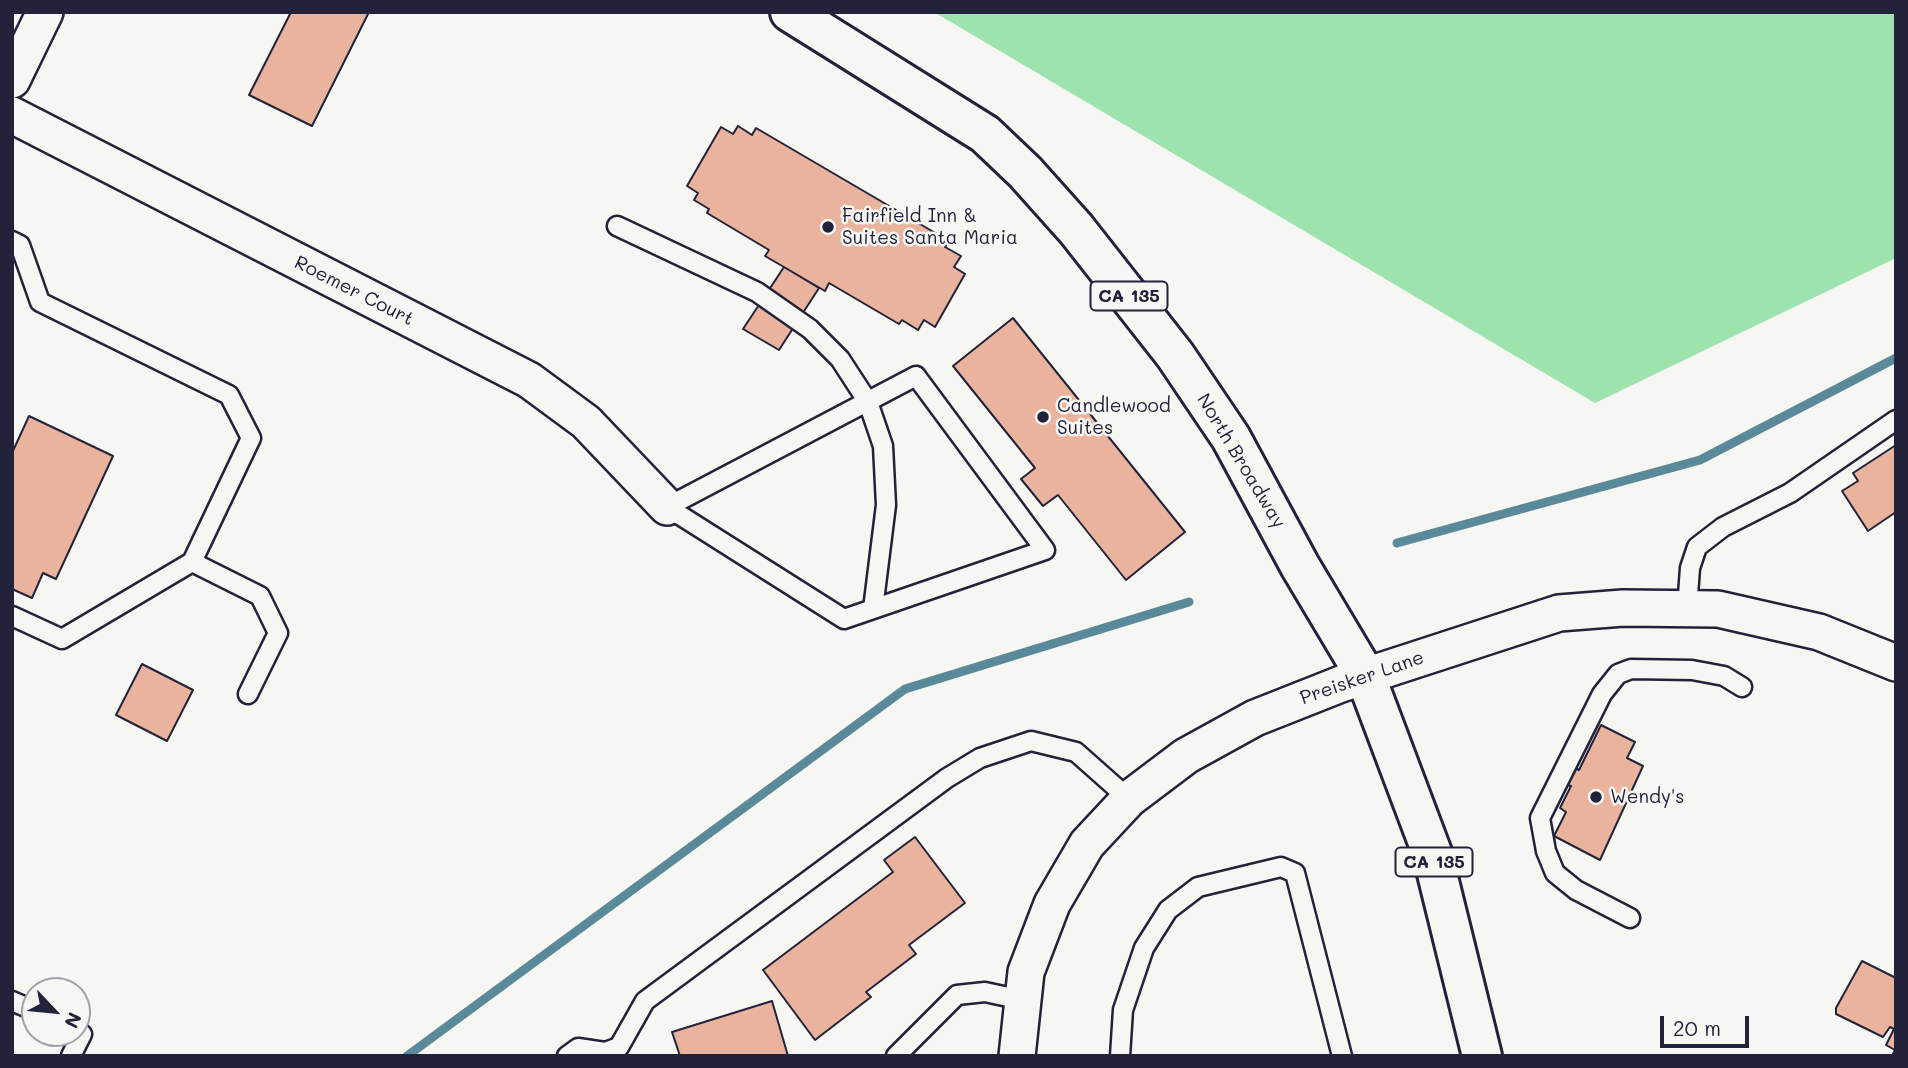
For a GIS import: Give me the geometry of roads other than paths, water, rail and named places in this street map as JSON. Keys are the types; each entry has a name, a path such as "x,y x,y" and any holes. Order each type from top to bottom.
{"main road":[{"name":"North Broadway","path":"790,12 985,134 1025,172 1076,229 1175,355 1231,438 1300,566 1365,676 1432,853 1482,1056"}],"street":[{"path":"12,80 45,12"},
{"name":"Roemer Court","path":"12,115 529,380 586,422 667,507"},
{"name":"Preisker Lane","path":"1017,1056 1026,972 1052,904 1087,844 1129,799 1186,756 1255,718 1365,676 1559,613 1623,608 1718,609 1819,632 1896,663"}],"lane":[{"path":"617,226 757,292 810,329 840,359 868,402 883,446 886,505 873,609"},
{"path":"12,241 20,245 40,302 229,395 251,438 192,562 62,639 12,616"},
{"path":"916,376 1045,550 844,619 667,507 916,376"},
{"path":"1687,609 1690,568 1698,547 1723,527 1790,493 1896,421"},
{"path":"192,562 260,596 278,634 248,694"},
{"path":"1630,918 1603,901 1576,890 1555,873 1546,851 1540,818 1602,694 1618,674 1631,668 1692,670 1724,676 1742,687"},
{"path":"567,1056 578,1048 605,1052 623,1051 645,1002 947,778 980,758 1031,741 1076,752 1129,799"},
{"path":"1121,1056 1123,1010 1144,948 1168,910 1198,887 1282,867 1295,873 1342,1056"},
{"path":"895,1056 957,995 985,992 1022,1000"}],"waterway":[{"path":"1397,543 1700,460 1896,358"},
{"path":"407,1056 905,689 1189,602"}],"place":[{"name":"Fairfield Inn & Suites Santa Maria","path":"828,227"},
{"name":"Candlewood Suites","path":"1043,417"},
{"name":"Wendy's","path":"1596,797"}]}
